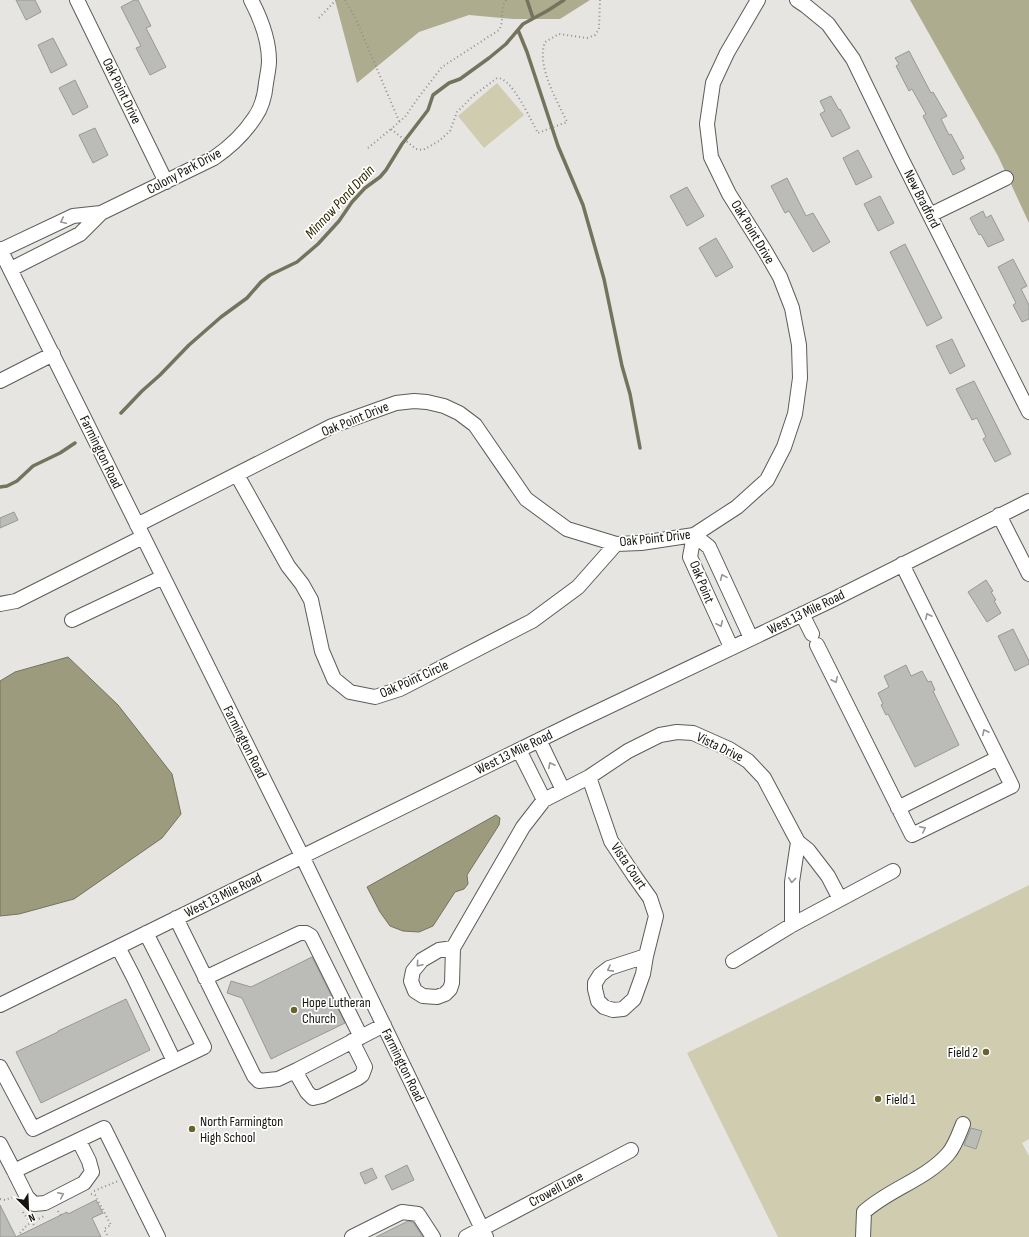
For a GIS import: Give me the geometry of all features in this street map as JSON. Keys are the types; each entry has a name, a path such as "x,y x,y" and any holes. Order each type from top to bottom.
{"street":[{"name":"Oak Point Drive","path":"77,0 166,182"},
{"name":"Colony Park Drive","path":"0,249 73,216 101,213 214,158 229,147 242,134 256,116 264,96 269,62 267,41 260,17 251,0"},
{"name":"Oak Point Drive","path":"0,604 16,600 140,531 236,475 332,426 396,403 414,401 427,402 444,406 459,413 475,425 526,499 566,529 616,544 641,543 694,535 737,507 767,480 784,447 796,414 800,378 799,345 792,308 780,277 729,194 711,157 707,124 713,82 727,53 758,0"},
{"name":"New Bradford","path":"797,0 828,24 853,59 900,158 1029,412"},
{"path":"930,215 1006,178"},
{"name":"Colony Park Drive","path":"11,269 80,234 101,213"},
{"name":"Farmington Road","path":"0,249 302,856 484,1233"},
{"path":"0,381 52,354"},
{"name":"Oak Point Circle","path":"236,475 288,566 312,600 322,651 334,679 350,692 375,697 400,689 532,621 578,587 616,544"},
{"name":"West 13 Mile Road","path":"0,1005 539,740 802,614 1029,501"},
{"path":"999,515 1029,574"},
{"name":"Oak Point","path":"731,647 690,557 694,535 709,547 751,638"},
{"path":"802,614 912,835 1012,786 902,564"},
{"path":"72,620 163,577"},
{"name":"Vista Drive","path":"453,948 523,827 544,800 589,777 628,751 660,735 678,732 693,733 729,749 748,761 764,778 798,842 808,850 828,876 840,899"},
{"path":"539,740 564,790"},
{"path":"520,750 544,800"},
{"path":"898,808 998,758"},
{"name":"Vista Court","path":"589,777 611,841 650,898 656,916 646,956"},
{"path":"792,925 792,882 798,842"},
{"path":"733,961 792,925 893,871"},
{"path":"176,918 254,1076 259,1081 267,1081 278,1078 295,1071 384,1025"},
{"path":"0,1066 33,1129 204,1047 146,933"},
{"path":"206,978 300,933 306,933 311,936 356,1039 365,1067 362,1075 358,1078 322,1096 313,1098 307,1092 295,1071"},
{"path":"118,947 174,1061"},
{"path":"863,1237 864,1212 875,1202 924,1174 938,1164 949,1154 963,1124"},
{"path":"14,1171 104,1128 158,1237"},
{"path":"0,1144 27,1197 34,1204 45,1202 84,1183 92,1172 89,1161 79,1141"},
{"name":"Crowell Lane","path":"466,1237 484,1233 631,1150"},
{"path":"352,1237 402,1212 418,1214 433,1237"}],"path":[{"path":"319,18 336,0"},
{"path":"345,0 355,17 399,122"},
{"path":"368,148 405,117 442,67 499,30 503,22 501,11 506,0"},
{"path":"391,129 416,148 423,150 439,141 450,131 457,112 473,96 497,78 501,78 508,82 516,92 538,133 567,122 544,69 542,49 545,42 559,34 587,38 595,35 599,29 600,0"},
{"path":"108,1237 104,1229 111,1225 95,1195 90,1193 128,1176"},
{"path":"0,1199 5,1200 16,1195"},
{"path":"52,1213 58,1209 61,1215"},
{"path":"20,1233 27,1225 45,1216"}],"shaded area":[{"path":"335,0 590,0 560,19 513,19 469,15 419,32 357,83"},
{"path":"910,0 1029,0 1029,223 998,156"},
{"path":"497,83 524,115 484,148 458,116"},
{"path":"68,657 118,705 172,774 181,814 162,838 74,899 19,914 0,916 0,681 15,672"},
{"path":"496,815 500,818 499,825 467,875 468,884 464,889 455,892 433,926 419,932 403,931 390,926 380,912 367,887"},
{"path":"1029,885 1029,1139 1022,1143 1029,1156 1029,1237 778,1237 687,1053"}],"building":[{"path":"16,0 35,0 41,12 26,20"},
{"path":"134,0 138,0 151,26 146,28 166,67 150,75 136,48 141,46 121,7"},
{"path":"53,38 67,65 51,73 38,45"},
{"path":"909,51 931,93 933,92 947,116 941,119 949,135 951,134 964,158 960,160 965,169 953,175 923,116 926,114 912,89 909,91 896,66 899,64 895,58"},
{"path":"75,80 88,107 73,115 59,88"},
{"path":"831,96 850,128 832,137 820,114 825,111 820,101"},
{"path":"95,128 108,155 93,163 79,135"},
{"path":"858,150 872,177 856,185 843,158"},
{"path":"787,178 806,216 813,213 830,242 813,252 789,211 785,213 771,186"},
{"path":"687,187 704,216 687,226 670,196"},
{"path":"880,196 894,223 878,231 864,204"},
{"path":"983,211 986,218 991,215 1004,240 988,247 981,234 979,235 970,218"},
{"path":"716,238 733,267 716,277 699,248"},
{"path":"905,244 942,318 927,326 890,252"},
{"path":"1013,259 1027,286 1021,289 1029,305 1029,319 1022,322 1013,305 1016,303 998,267"},
{"path":"952,339 965,366 950,374 936,346"},
{"path":"974,381 1011,454 995,462 983,439 986,437 977,418 972,420 956,389"},
{"path":"14,512 18,520 0,528 0,518"},
{"path":"986,580 993,591 991,592 996,600 994,601 1001,613 987,622 968,592"},
{"path":"1013,629 1029,661 1029,664 1015,671 998,636"},
{"path":"906,665 911,676 922,671 928,682 931,681 935,690 933,691 959,745 915,767 888,714 886,715 881,705 883,704 878,693 889,687 884,676"},
{"name":"Hope Lutheran Church","path":"312,957 345,1023 271,1059 242,998 227,993 231,981 251,987"},
{"path":"126,999 150,1050 41,1103 16,1052"},
{"path":"971,1128 982,1131 976,1149 964,1145"},
{"path":"407,1165 414,1180 392,1190 385,1176"},
{"path":"372,1168 377,1178 365,1184 360,1173"},
{"path":"96,1200 103,1213 92,1218 101,1237 16,1237 67,1212 68,1214"},
{"path":"0,1205 16,1237 0,1237"},
{"path":"408,1221 413,1222 423,1237 376,1237"}],"waterway":[{"path":"527,0 533,18"},
{"name":"Minnow Pond Drain","path":"121,413 189,345 221,317 247,298 261,282 270,275 297,262 318,244 339,221 352,202 365,188 380,177 386,170 402,144 428,110 433,95 449,83 460,79 489,58 506,44 523,24 564,0"},
{"path":"518,30 527,52 558,146 583,205 604,279 622,366 630,394 640,448"},
{"name":"Minnow Pond Drain","path":"0,487 7,486 17,481 33,466 60,453 75,443"}],"place":[{"name":"Hope Lutheran Church","path":"294,1010"},
{"name":"Field 2","path":"986,1052"},
{"name":"Field 1","path":"878,1099"},
{"name":"North Farmington High School","path":"192,1129"}]}
